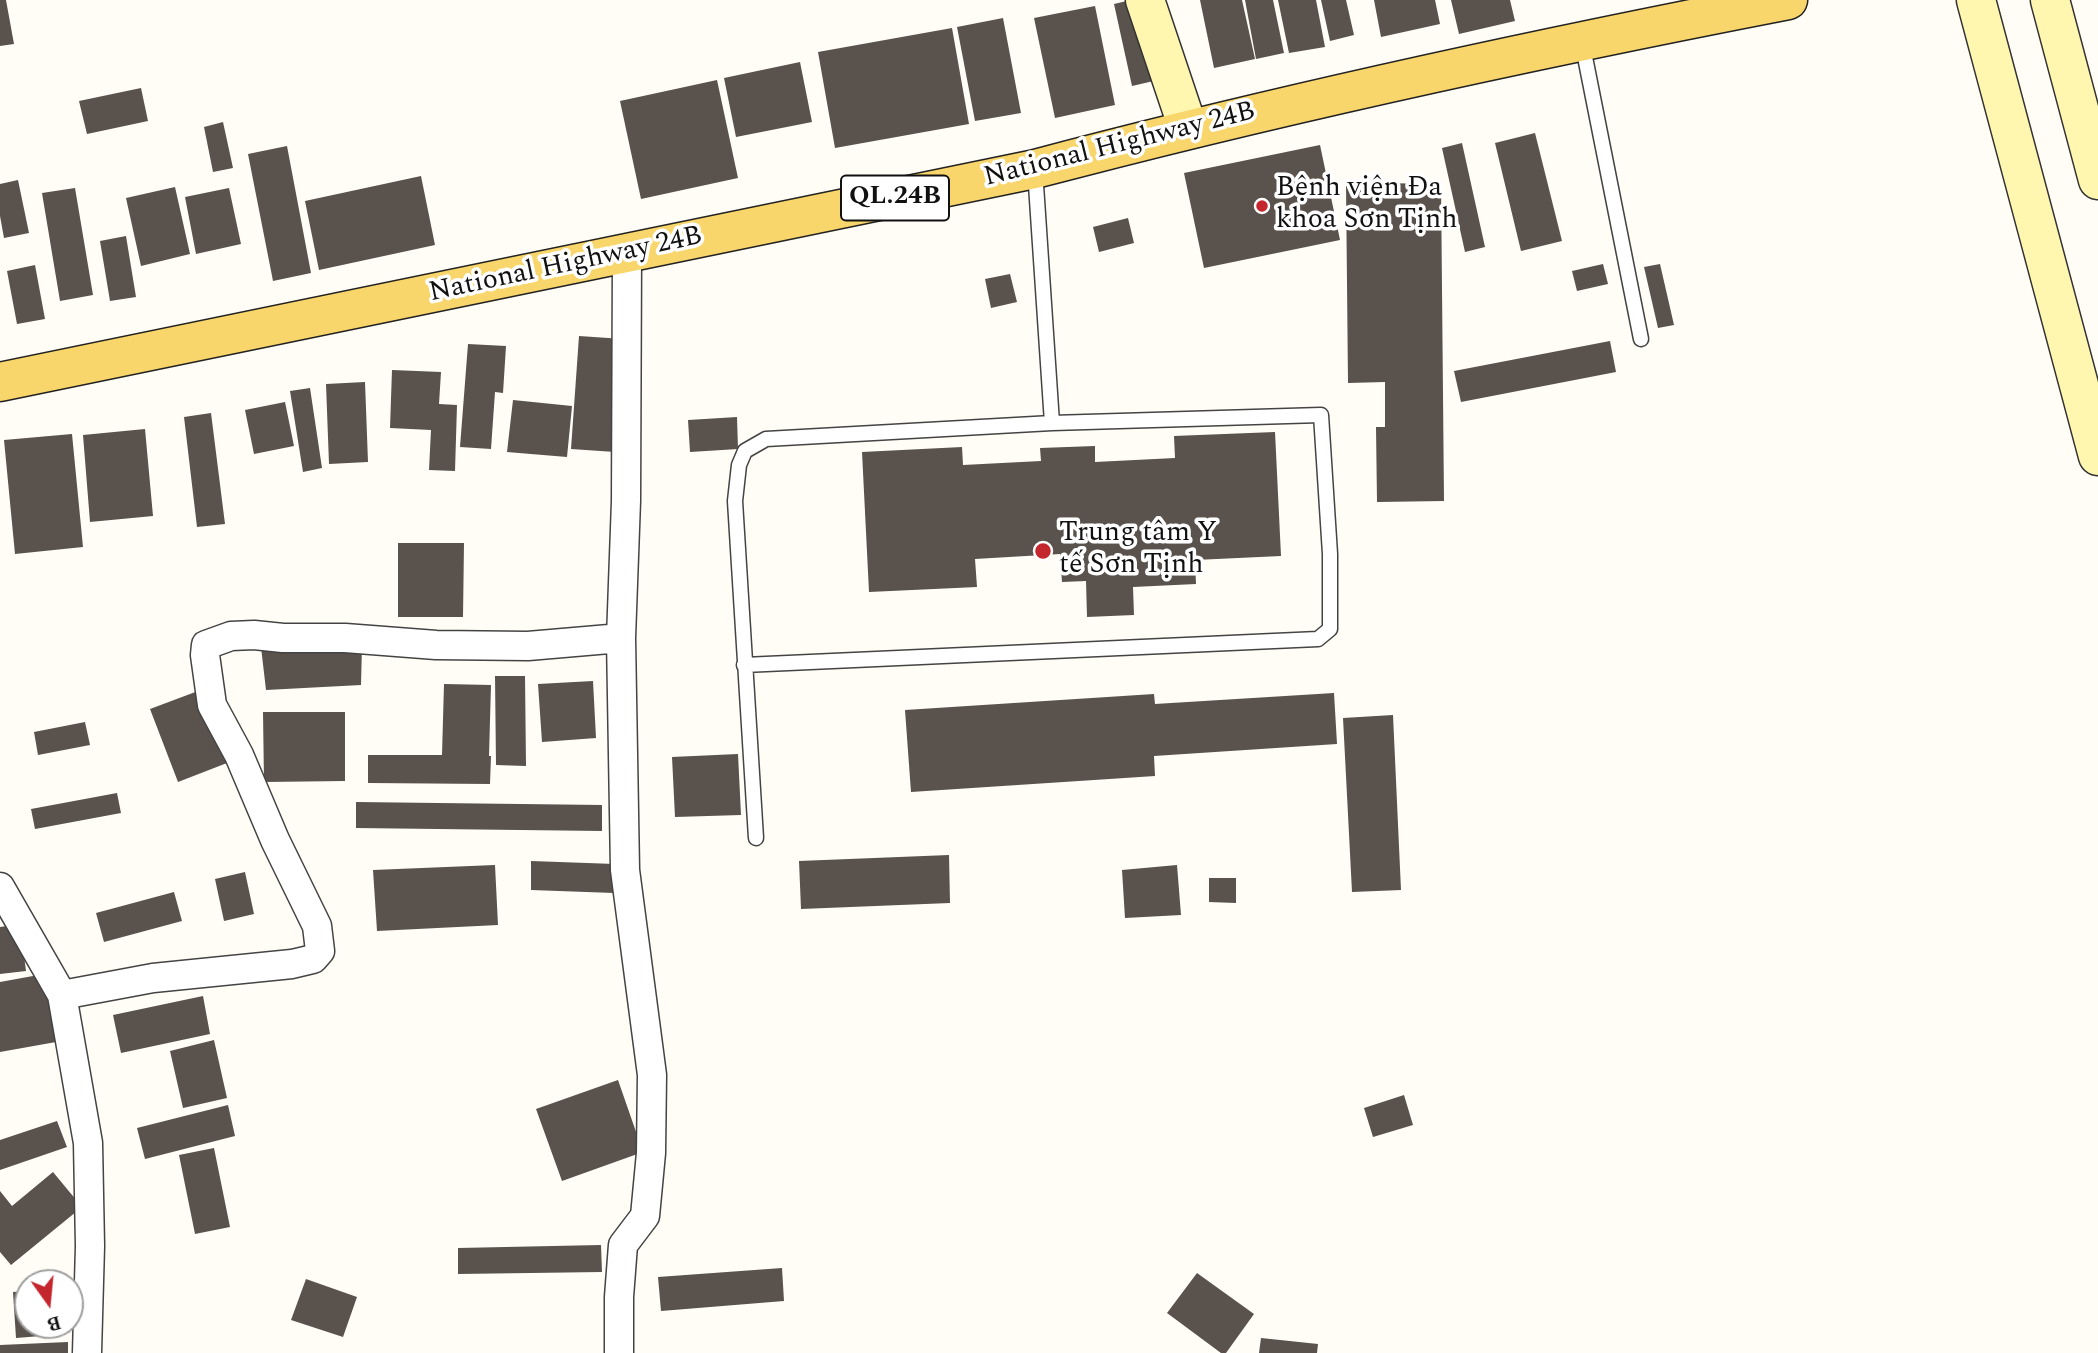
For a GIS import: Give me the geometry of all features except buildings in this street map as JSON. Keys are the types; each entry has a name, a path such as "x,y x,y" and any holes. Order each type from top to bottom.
{"main road":[{"path":"1145,0 1188,128"},
{"name":"National Highway 24B","path":"0,382 1035,169 1188,128 1582,40 1787,0"},
{"path":"1976,0 2098,456"},
{"path":"2049,0 2098,180"}],"street":[{"path":"619,1353 623,1245 645,1216 652,1075 625,870 621,638 626,501 627,254"},
{"path":"62,995 153,978 292,964 313,959 320,951 317,926 275,840 239,755 212,705 206,645 231,636 254,635 436,645 528,646 621,638"},
{"path":"0,887 62,995 88,1143 90,1247 86,1353"}],"lane":[{"path":"1582,40 1641,339"},
{"path":"1035,169 1052,423"},
{"path":"744,665 1318,639 1330,629 1330,554 1321,415 1052,423 766,439 745,451 739,466 735,500 744,665 756,838"}],"place":[{"name":"Bệnh viện Đa khoa Sơn Tịnh","path":"1262,206"},
{"name":"Trung tâm Y tế Sơn Tịnh","path":"1043,551"}]}
